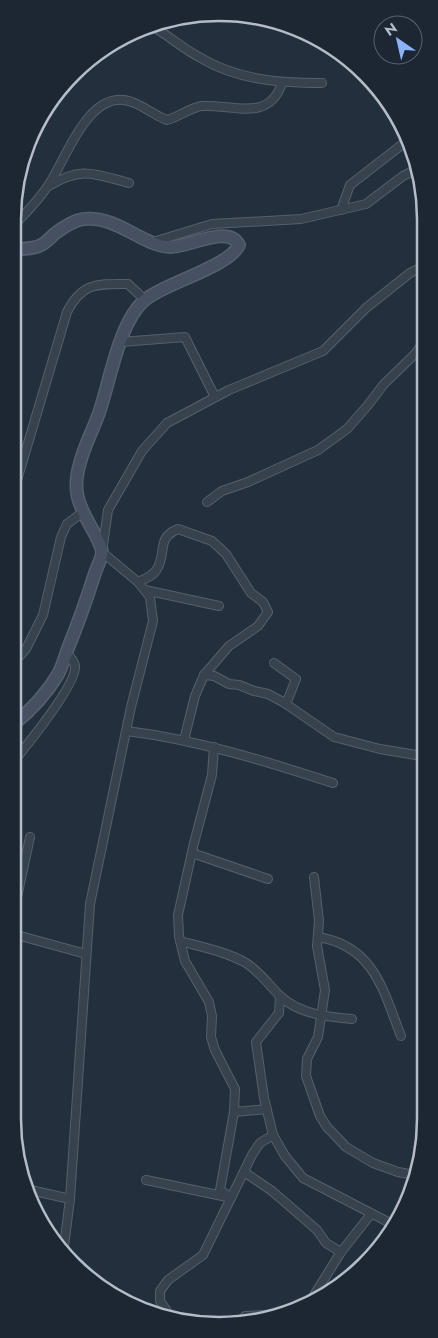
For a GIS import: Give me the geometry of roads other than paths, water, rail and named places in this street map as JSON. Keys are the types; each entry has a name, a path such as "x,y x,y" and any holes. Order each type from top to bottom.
{"street":[{"path":"159,31 199,58 239,74 282,83 322,83"},
{"path":"21,217 46,189 85,122 96,110 108,102 118,100 131,101 167,120 177,118 201,106 246,109 263,107 275,98 282,83"},
{"path":"341,210 350,185 402,144"},
{"path":"153,242 212,224 301,219 366,204 402,176 411,172"},
{"path":"46,189 65,177 79,173 99,175 129,183"},
{"path":"21,248 40,246 57,232 82,219 96,218 162,246 180,247 202,239 231,237 237,240 239,245 236,252 198,274 183,279 145,300 132,314 121,342 99,414 80,463 76,493 83,512 102,552 138,582 150,596 153,621 132,707 90,904 70,1199 65,1242"},
{"path":"21,717 41,697 58,675 102,552 108,510 142,451 167,423 215,397 323,351 366,308 417,270"},
{"path":"21,467 67,312 73,300 84,290 98,284 128,284 145,300"},
{"path":"121,342 185,337 215,397"},
{"path":"207,502 222,491 248,482 318,450 347,429 384,384 417,351"},
{"path":"21,654 26,649 43,615 61,537 67,524 83,512"},
{"path":"138,582 151,576 158,568 164,539 169,533 178,529 212,541 226,554 251,593 263,602 268,612 258,626 229,646 204,674 184,740"},
{"path":"144,590 219,606"},
{"path":"21,752 47,718 71,681 75,668 72,660 66,653"},
{"path":"274,662 296,679 286,704"},
{"path":"204,674 214,676 228,684 239,685 268,694 334,737 380,749 417,755"},
{"path":"128,731 214,747 332,783"},
{"path":"214,747 212,775 178,915 180,941 185,961 209,1002 212,1016 211,1037 215,1050 235,1089 234,1112 220,1190 231,1198"},
{"path":"21,879 30,837"},
{"path":"192,853 268,879"},
{"path":"314,877 319,921 317,946 325,990 318,1037 307,1059 306,1076 320,1116 327,1127 346,1147 373,1163 409,1174"},
{"path":"21,936 86,954"},
{"path":"318,937 334,940 348,946 362,956 381,984 401,1036"},
{"path":"180,941 231,956 245,963 257,971 280,996 295,1006 321,1016 352,1019"},
{"path":"280,996 279,1013 256,1042 273,1134 286,1156 303,1178 388,1222"},
{"path":"234,1112 267,1109"},
{"path":"166,1309 160,1301 160,1291 168,1280 203,1255 260,1144 273,1134"},
{"path":"244,1172 272,1191 318,1230 326,1243 341,1252"},
{"path":"146,1180 231,1198"},
{"path":"35,1191 70,1199"},
{"path":"317,1291 341,1252 371,1214"}]}
